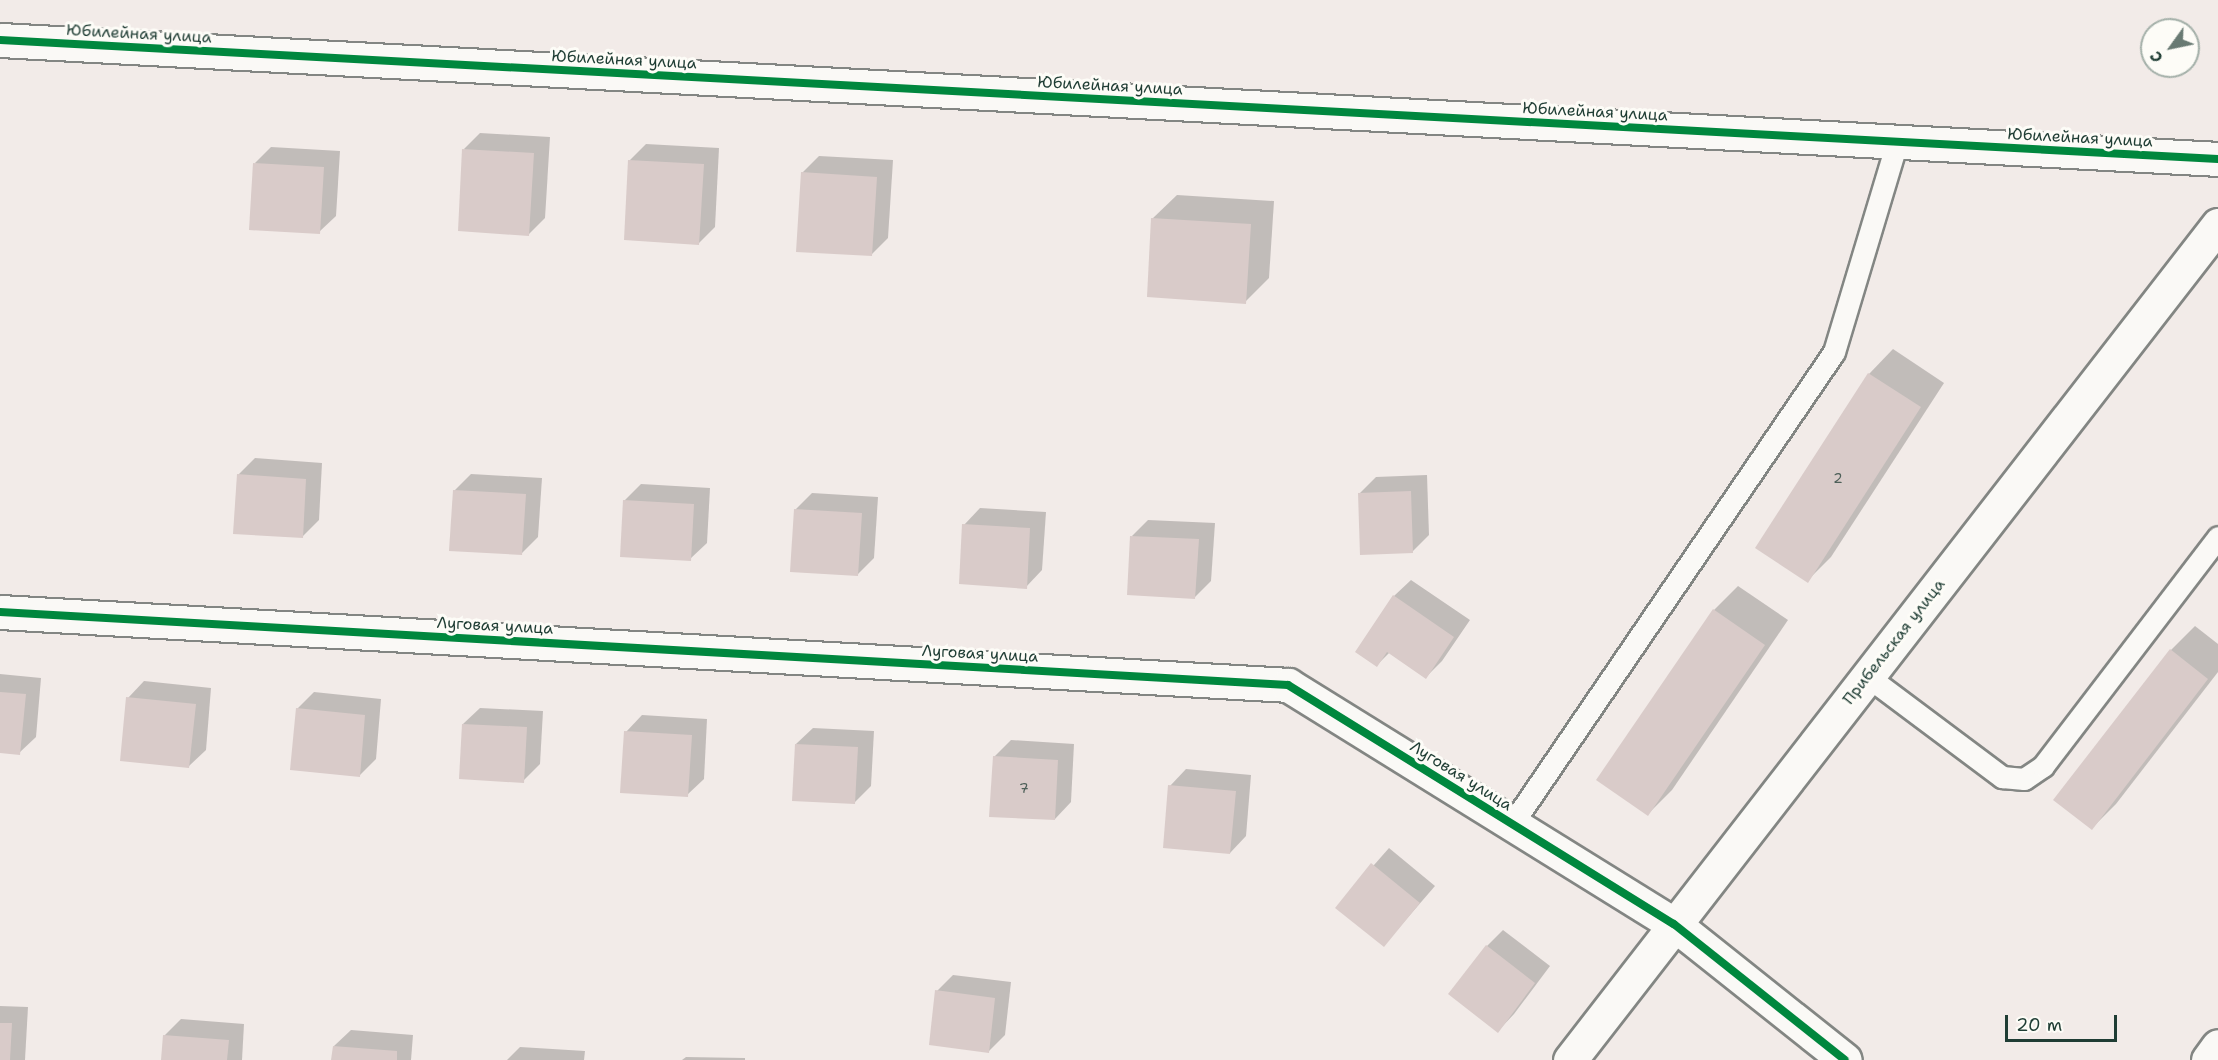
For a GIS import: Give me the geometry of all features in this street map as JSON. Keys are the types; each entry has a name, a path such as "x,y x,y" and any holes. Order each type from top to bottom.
{"street":[{"name":"Юбилейная улица","path":"0,40 2218,159"},
{"name":"Прибельская улица","path":"1570,1060 2218,225"},
{"name":"Луговая улица","path":"0,612 1288,685 1674,924 1845,1060"},
{"path":"2208,1060 2218,1046"}],"lane":[{"path":"1512,824 1834,352 1897,142"},
{"path":"1867,676 2002,777 2024,779 2043,766 2218,537"}],"building":[{"path":"462,149 534,153 529,236 458,231"},
{"path":"628,160 704,164 699,245 624,240"},
{"path":"253,163 324,167 320,234 249,230"},
{"path":"801,172 877,177 872,256 796,252"},
{"path":"1151,218 1251,224 1246,304 1147,297"},
{"path":"1868,373 1921,407 1808,583 1755,548"},
{"path":"237,474 306,479 303,538 233,534"},
{"path":"453,490 526,494 522,555 449,551"},
{"path":"1411,491 1413,553 1360,555 1358,493"},
{"path":"623,500 694,504 691,561 620,557"},
{"path":"794,509 862,513 858,576 790,572"},
{"path":"962,524 1030,528 1027,589 959,584"},
{"path":"1130,536 1199,539 1195,599 1127,595"},
{"path":"1393,595 1454,637 1426,679 1387,652 1377,667 1355,652"},
{"path":"1713,609 1765,645 1648,816 1596,780"},
{"path":"2170,649 2208,679 2092,830 2053,800"},
{"path":"0,692 26,694 20,755 0,753"},
{"path":"126,697 196,704 189,768 120,761"},
{"path":"296,708 365,715 360,777 290,770"},
{"path":"462,724 527,727 524,783 459,779"},
{"path":"624,731 692,735 688,797 620,793"},
{"path":"795,744 858,747 855,804 792,801"},
{"path":"993,756 1058,760 1055,820 989,817"},
{"path":"1168,785 1236,791 1230,854 1163,848"},
{"path":"1371,863 1420,903 1384,947 1335,908"},
{"path":"1486,945 1535,983 1498,1033 1448,994"},
{"path":"935,990 995,998 989,1053 929,1045"},
{"path":"0,1023 12,1023 10,1060 0,1060"},
{"path":"163,1035 229,1040 227,1060 161,1060"},
{"path":"333,1046 397,1051 397,1060 331,1060"}],"cycle path":[{"path":"0,40 2218,159"},
{"path":"0,612 1288,685 1674,924 1845,1060"}]}
